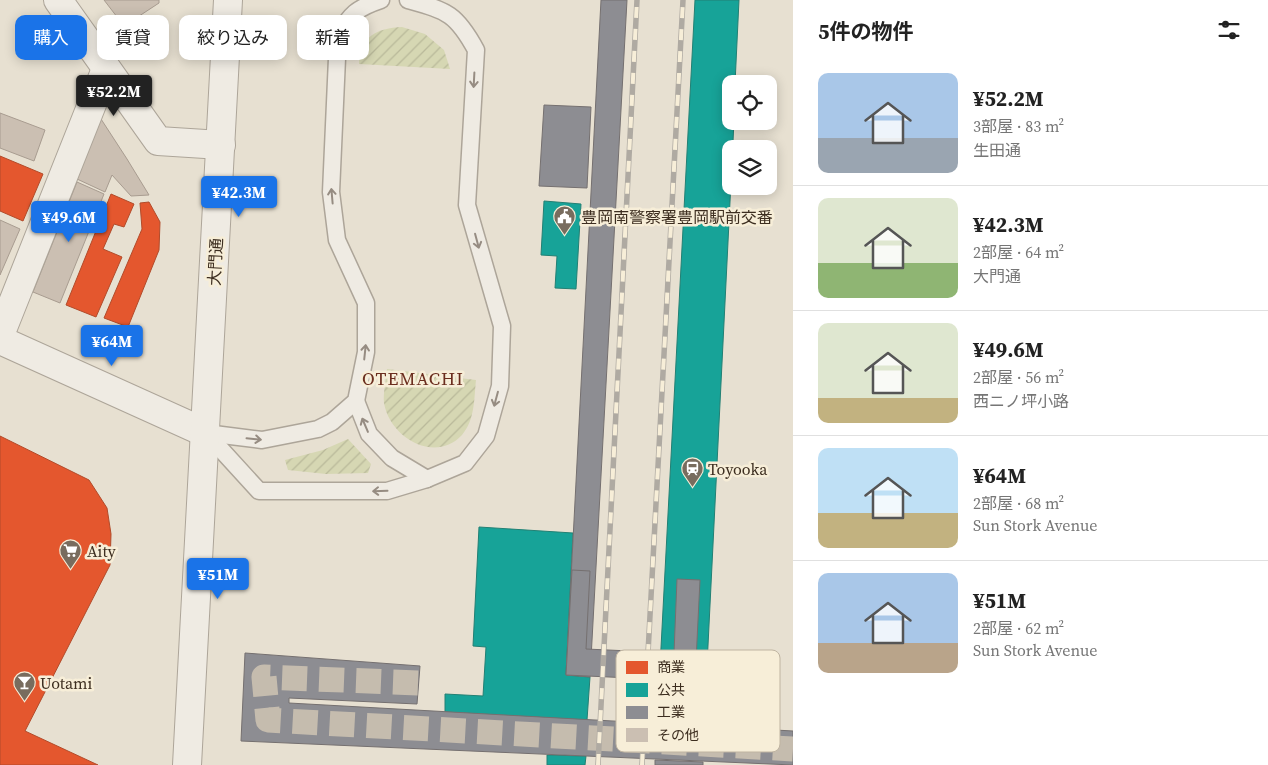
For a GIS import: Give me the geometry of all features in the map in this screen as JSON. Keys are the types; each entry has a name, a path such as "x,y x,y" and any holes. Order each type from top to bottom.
{"street":[{"path":"58,0 158,141 221,145"},
{"name":"大門通","path":"187,765 228,0"},
{"path":"0,334 106,69"},
{"path":"0,340 206,433"}],"lane":[{"path":"382,0 366,5 350,16 338,36 331,192 338,240 366,303 366,352 356,401 369,434 392,458 427,479"},
{"path":"206,433 259,491 387,491 427,479 465,463 486,436 500,386 502,326 467,205 476,50 464,28 445,11 408,0"},
{"path":"206,433 262,440 318,429 332,422 356,401"}],"green space":[{"path":"402,27 425,34 444,50 450,69 359,64 359,60 369,60 369,38 377,32"},
{"path":"387,369 476,380 472,416 462,435 451,443 439,447 427,447 415,443 404,436 388,416 384,403"},
{"path":"348,439 371,464 368,473 326,474 288,470 285,460 323,450"}],"building: 商業":[{"path":"0,156 43,174 23,221 0,211"},
{"path":"111,194 134,204 124,227 114,224 103,249 122,257 96,317 66,305"},
{"path":"149,202 160,222 159,250 128,327 104,318 142,229 140,203"},
{"path":"0,436 89,480 107,508 111,534 110,565 25,731 98,765 0,765"}],"building: 公共":[{"path":"695,0 739,0 735,75 722,75 722,130 734,130 733,140 722,140 722,195 730,195 708,650 661,650"},
{"path":"544,201 581,204 576,289 555,288 557,256 541,255"},
{"path":"479,527 573,533 566,675 590,677 587,720 445,712 445,694 483,696 486,647 473,646"},
{"path":"547,755 586,756 585,765 547,765"}],"building: 工業":[{"path":"601,0 627,0 590,677 566,675"},
{"path":"544,105 591,107 587,188 539,186"},
{"path":"572,570 590,571 586,649 616,650 616,677 566,675"},
{"path":"677,579 700,580 697,650 674,650"},
{"path":"245,653 420,666 417,704 289,698 289,703 616,721 616,752 780,752 780,730 793,731 793,765 241,741"},
{"path":"655,760 703,762 703,765 655,765"}],"building: その他":[{"path":"104,0 159,0 159,3 141,15 116,15"},
{"path":"0,113 45,130 34,161 0,148"},
{"path":"101,119 149,195 131,196 112,175 105,192 77,179"},
{"path":"77,182 104,194 60,303 33,292"},
{"path":"0,220 20,229 0,275"}],"tunnel":[{"path":"418,683 264,677 268,720 616,739"},
{"path":"780,748 793,749"}],"railway":[{"path":"598,765 637,0"},
{"path":"648,650 683,0"},
{"path":"642,765 643,752"}],"place":[{"name":"豊岡南警察署豊岡駅前交番","path":"565,236"},
{"name":"Toyooka","path":"692,488"},
{"name":"Aity","path":"71,570"},
{"name":"Uotami","path":"24,702"}],"district":[{"name":"OTEMACHI","path":"413,378"}]}
